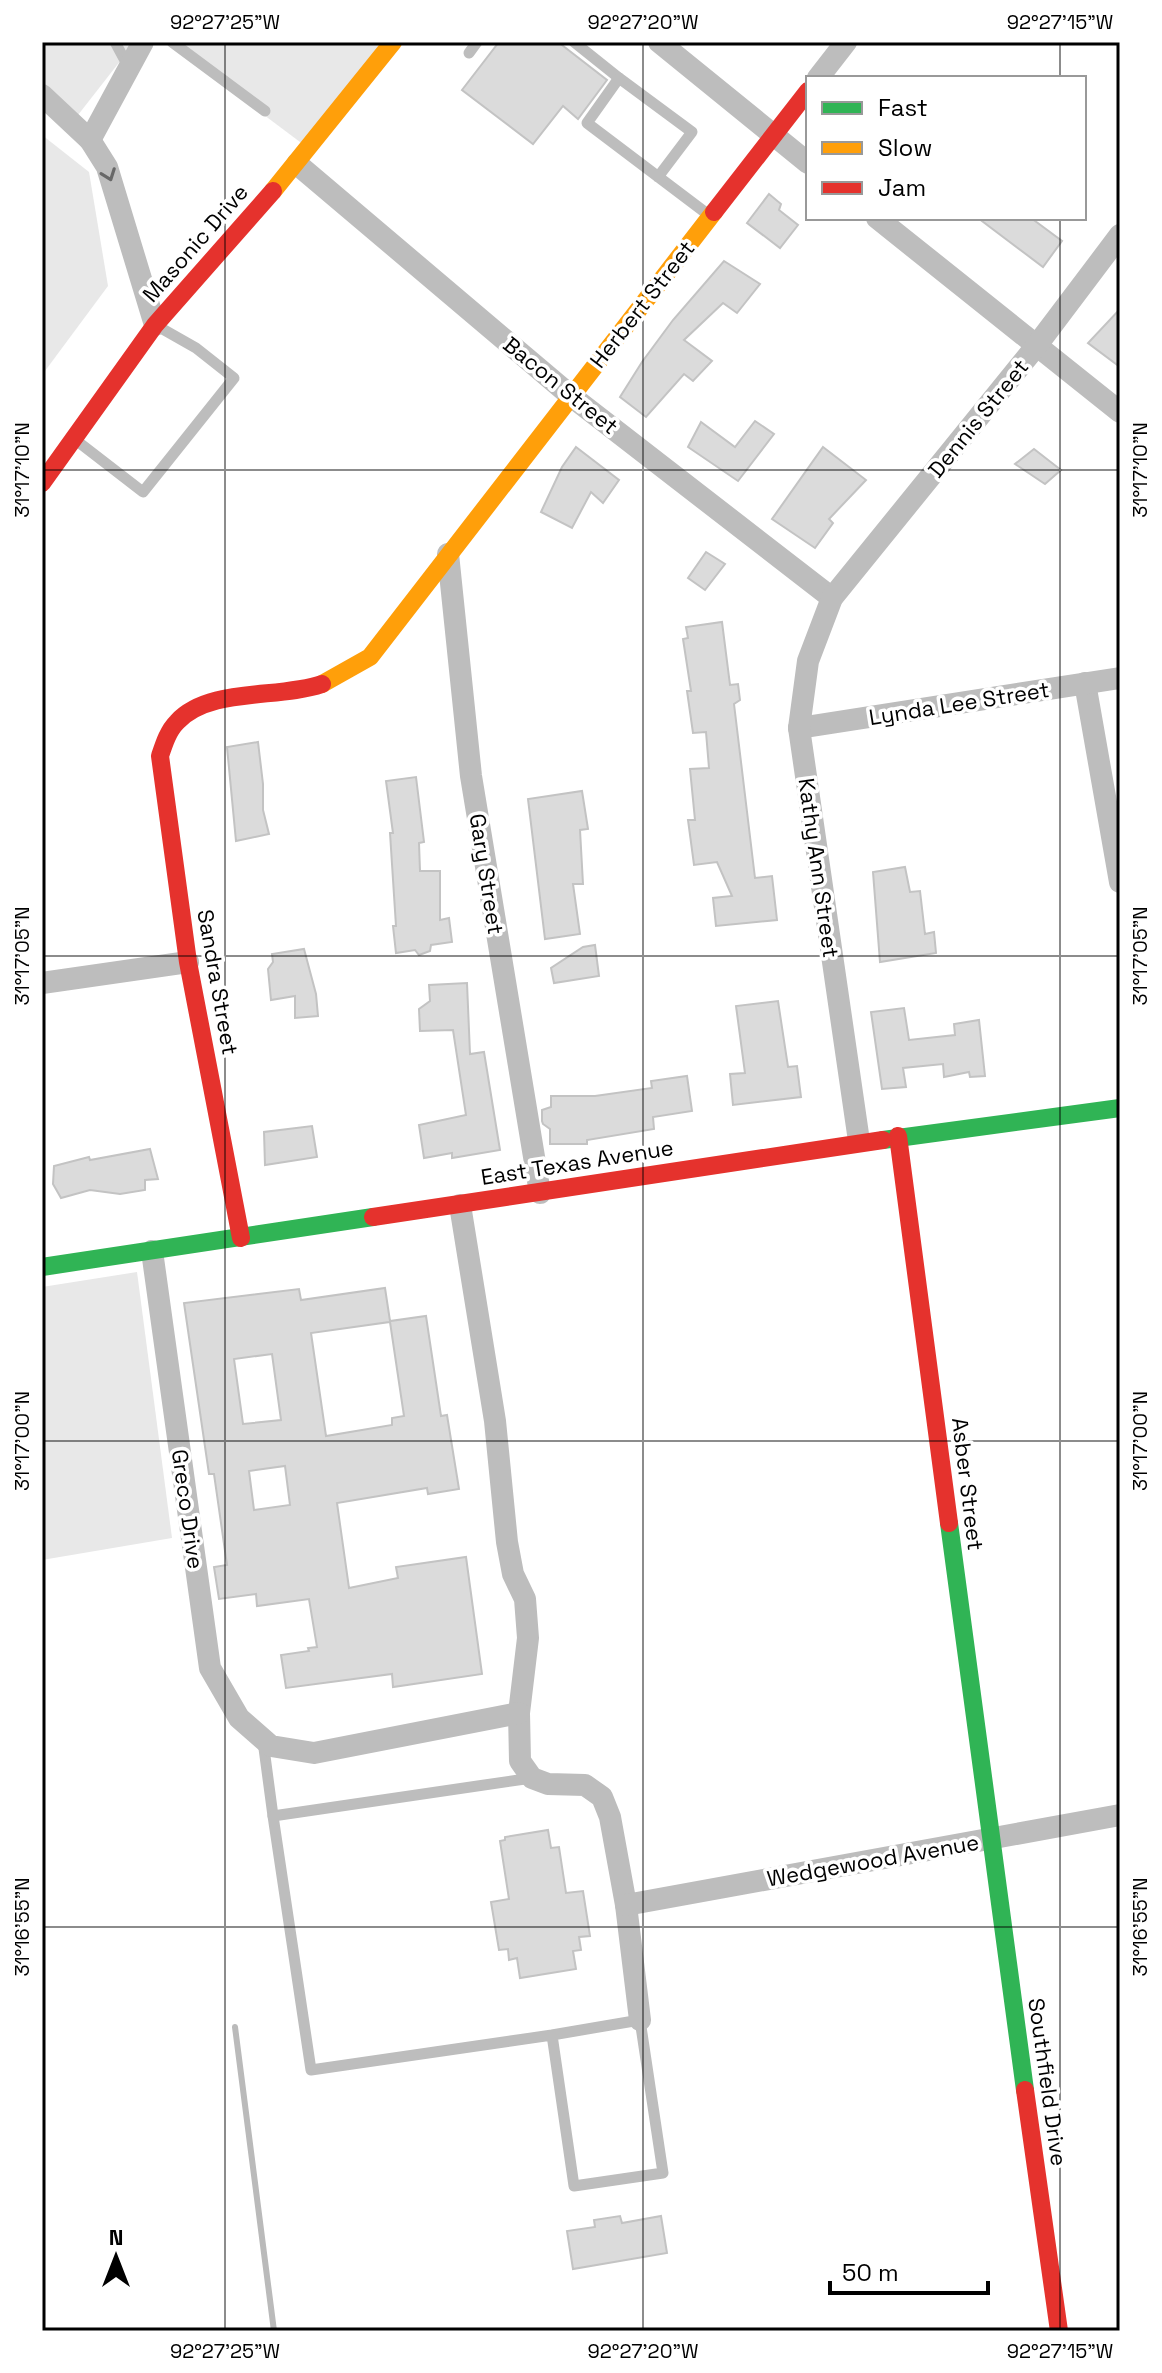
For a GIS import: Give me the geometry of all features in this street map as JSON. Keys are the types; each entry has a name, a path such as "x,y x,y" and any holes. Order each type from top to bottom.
{"street":[{"path":"90,140 143,42"},
{"name":"Masonic Drive","path":"42,483 155,325 297,164 393,42"},
{"path":"659,42 806,161"},
{"path":"820,76 846,42"},
{"name":"Herbert Street","path":"169,734 180,718 205,704 302,690 336,679 370,657 806,94"},
{"path":"42,95 90,140 107,167 155,325"},
{"name":"Bacon Street","path":"297,164 571,396 832,598"},
{"path":"880,220 1120,412"},
{"name":"Dennis Street","path":"832,598 1037,345 1120,235"},
{"name":"Gary Street","path":"448,554 471,776 540,1193"},
{"name":"Kathy Ann Street","path":"832,598 808,661 799,728 859,1141"},
{"name":"Lynda Lee Street","path":"799,728 1120,678"},
{"path":"1085,683 1120,882"},
{"name":"Sandra Street","path":"169,734 160,756 188,962 241,1238"},
{"path":"42,983 188,962"},
{"name":"East Texas Avenue","path":"42,1267 540,1193 859,1141 1120,1108"},
{"name":"Asber Street","path":"898,1136 990,1839"},
{"path":"460,1205 495,1421 507,1542 513,1574 525,1599 528,1638 519,1713 520,1761 532,1778 548,1784 585,1785 602,1797 610,1817 626,1905 640,2020"},
{"name":"Greco Drive","path":"152,1251 210,1668 239,1718 267,1743"},
{"path":"267,1743 314,1753 519,1713"},
{"name":"Wedgewood Avenue","path":"626,1905 1120,1815"},
{"name":"Southfield Drive","path":"990,1839 1059,2331"}],"lane":[{"path":"115,42 129,68"},
{"path":"172,42 265,111"},
{"path":"469,53 477,42"},
{"path":"574,42 692,132 658,177"},
{"path":"619,78 587,123 710,217"},
{"path":"74,439 143,492 234,378 196,348 155,325"},
{"path":"267,1743 273,1816 311,2070 640,2020 663,2173 574,2186 552,2035"},
{"path":"273,1816 532,1778"}],"shaded area":[{"path":"42,42 135,42 78,115 42,87"},
{"path":"167,42 388,42 308,148"},
{"path":"42,135 89,172 108,286 42,375"},
{"path":"137,1272 172,1538 42,1560 42,1287"}],"building":[{"path":"499,42 558,42 607,80 578,119 563,106 533,144 462,90"},
{"path":"769,194 781,204 779,210 798,225 780,248 747,223"},
{"path":"981,220 1034,220 1062,241 1043,267"},
{"path":"724,261 760,284 737,313 723,303 684,340 712,361 693,381 684,374 646,417 620,397 673,320"},
{"path":"1120,309 1120,367 1088,343"},
{"path":"755,421 774,434 738,481 688,447 701,422 735,447"},
{"path":"576,447 619,480 603,503 591,492 572,528 541,512 562,467"},
{"path":"823,447 866,480 829,519 833,523 815,548 772,519"},
{"path":"1034,449 1061,470 1045,484 1015,464"},
{"path":"706,552 725,564 705,590 688,578"},
{"path":"722,622 730,685 738,684 740,700 734,704 755,878 772,876 777,920 716,926 713,898 732,896 717,862 694,865 688,820 695,820 690,769 709,768 706,732 693,733 687,691 691,691 683,639 688,638 686,627"},
{"path":"258,742 263,810 269,834 236,841 227,747"},
{"path":"416,777 424,842 419,843 420,871 440,871 440,920 449,918 452,942 431,945 430,951 419,955 415,950 396,953 390,833 393,833 386,781"},
{"path":"582,791 588,829 580,830 583,884 573,884 580,934 545,939 528,799"},
{"path":"905,867 910,892 920,891 925,934 934,932 936,953 880,962 873,872"},
{"path":"595,945 599,976 554,983 551,968 583,947"},
{"path":"304,949 316,994 318,1016 295,1018 295,996 271,1000 268,969 273,962 272,954"},
{"path":"467,983 470,1054 484,1052 500,1150 452,1158 452,1153 424,1158 419,1125 466,1115 453,1030 420,1031 419,1009 430,1001 429,985"},
{"path":"778,1001 788,1067 797,1066 801,1097 733,1105 730,1074 745,1073 736,1006"},
{"path":"904,1008 909,1040 955,1035 954,1024 979,1020 985,1076 970,1077 969,1072 944,1077 943,1064 903,1068 906,1087 882,1089 871,1012"},
{"path":"687,1076 692,1111 653,1117 654,1129 587,1140 587,1144 550,1144 550,1129 543,1124 542,1110 551,1107 551,1096 595,1096 652,1088 651,1081"},
{"path":"312,1126 317,1157 265,1165 264,1132"},
{"path":"150,1149 158,1179 145,1180 145,1190 120,1194 90,1190 61,1198 53,1184 54,1166 89,1157 90,1160"},
{"path":"385,1288 390,1321 426,1316 441,1416 447,1415 459,1489 428,1494 427,1488 337,1503 349,1588 398,1578 396,1567 466,1557 482,1674 393,1687 392,1674 286,1688 281,1655 317,1647 309,1599 257,1606 256,1594 219,1599 214,1567 227,1565 214,1474 209,1474 184,1303 299,1289 301,1300","holes":["390,1322 404,1416 392,1418 392,1425 326,1436 311,1333","272,1354 281,1420 243,1424 234,1359","285,1466 290,1505 254,1510 249,1471"]},
{"path":"548,1830 551,1848 559,1847 566,1893 583,1891 590,1936 579,1937 581,1950 573,1951 576,1969 520,1978 517,1958 509,1960 508,1949 499,1950 491,1902 509,1899 500,1841 505,1837"},
{"path":"620,2216 622,2223 661,2216 667,2253 573,2269 567,2231 595,2227 594,2220"}],"waterway":[{"path":"235,2027 274,2331"}],"traffic: fast":[{"path":"883,1140 1120,1108"},
{"path":"42,1267 373,1217"},
{"path":"949,1523 1025,2090"}],"traffic: slow":[{"path":"273,191 393,42"},
{"path":"322,684 370,657 714,212"}],"traffic: jam":[{"path":"714,212 806,94"},
{"path":"42,483 155,325 273,191"},
{"path":"241,1238 188,962 160,756 177,722 207,703 322,684"},
{"path":"898,1136 949,1523"},
{"path":"373,1217 883,1140"},
{"path":"1025,2090 1059,2331"}]}
